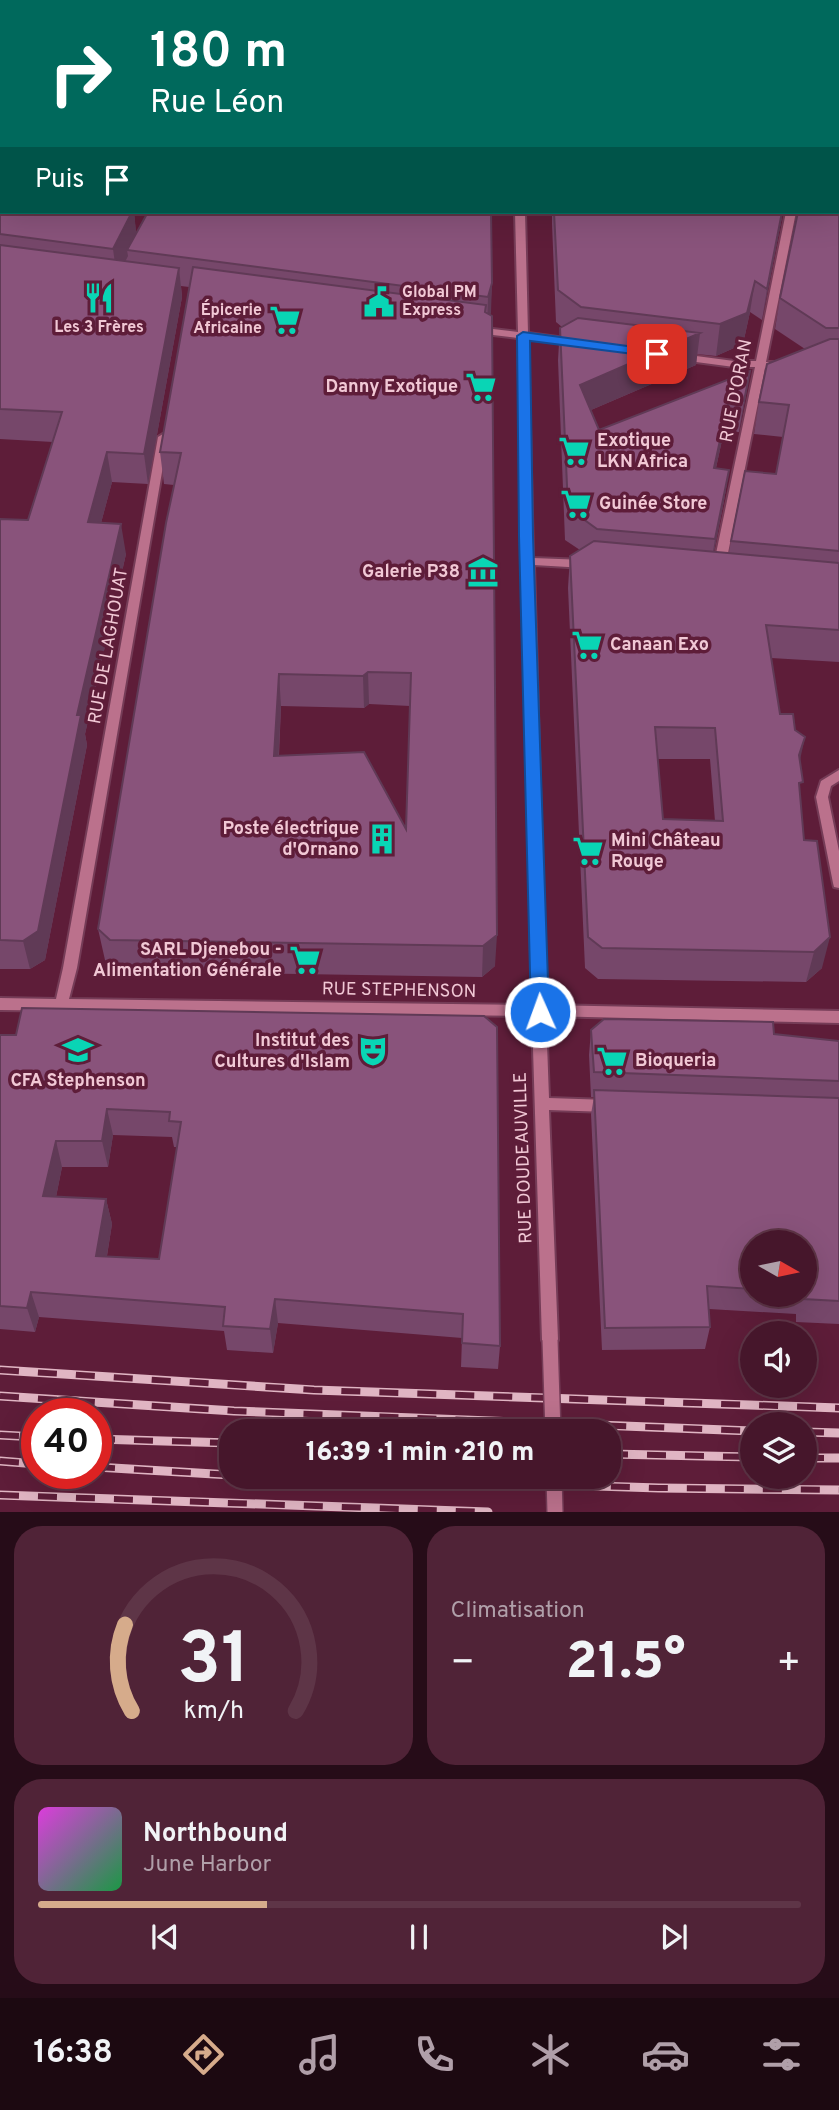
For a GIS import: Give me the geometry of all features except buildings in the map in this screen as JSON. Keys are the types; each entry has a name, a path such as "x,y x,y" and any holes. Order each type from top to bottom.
{"street":[{"name":"RUE DOUDEAUVILLE","path":"520,214 527,561 553,1419"},
{"name":"RUE D'ORAN","path":"704,576 723,578 760,365 791,214"},
{"path":"465,329 582,343"},
{"path":"665,355 760,365 793,365"},
{"name":"RUE DE LAGHOUAT","path":"61,1005 165,425"},
{"path":"527,561 597,566"},
{"path":"839,775 825,784 822,797 839,883"},
{"name":"RUE STEPHENSON","path":"0,1004 655,1012 839,1017"},
{"path":"542,1104 617,1107"},
{"path":"554,1489 555,1511"}],"railway":[{"path":"0,1370 314,1390 839,1408"},
{"path":"0,1396 234,1411 740,1431"},
{"path":"817,1432 839,1433"},
{"path":"0,1435 21,1436"},
{"path":"112,1439 219,1443"},
{"path":"621,1454 740,1457"},
{"path":"817,1458 839,1458"},
{"path":"0,1461 21,1463"},
{"path":"112,1468 219,1474"},
{"path":"621,1487 839,1490"},
{"path":"0,1495 488,1512"}],"place":[{"name":"Les 3 Frères","path":"99,298"},
{"name":"Global PM Express","path":"379,302"},
{"name":"Épicerie Africaine","path":"285,320"},
{"name":"Danny Exotique","path":"481,387"},
{"name":"Exotique LKN Africa","path":"574,451"},
{"name":"Guinée Store","path":"576,504"},
{"name":"Galerie P38","path":"483,572"},
{"name":"Canaan Exo","path":"587,645"},
{"name":"Poste électrique d'Ornano","path":"382,839"},
{"name":"Mini Château Rouge","path":"588,851"},
{"name":"SARL Djenebou - Alimentation Générale","path":"305,960"},
{"name":"CFA Stephenson","path":"78,1050"},
{"name":"Institut des Cultures d'Islam","path":"373,1051"},
{"name":"Bioqueria","path":"612,1061"}],"route":[{"path":"540,1012 523,336 657,354"}]}
